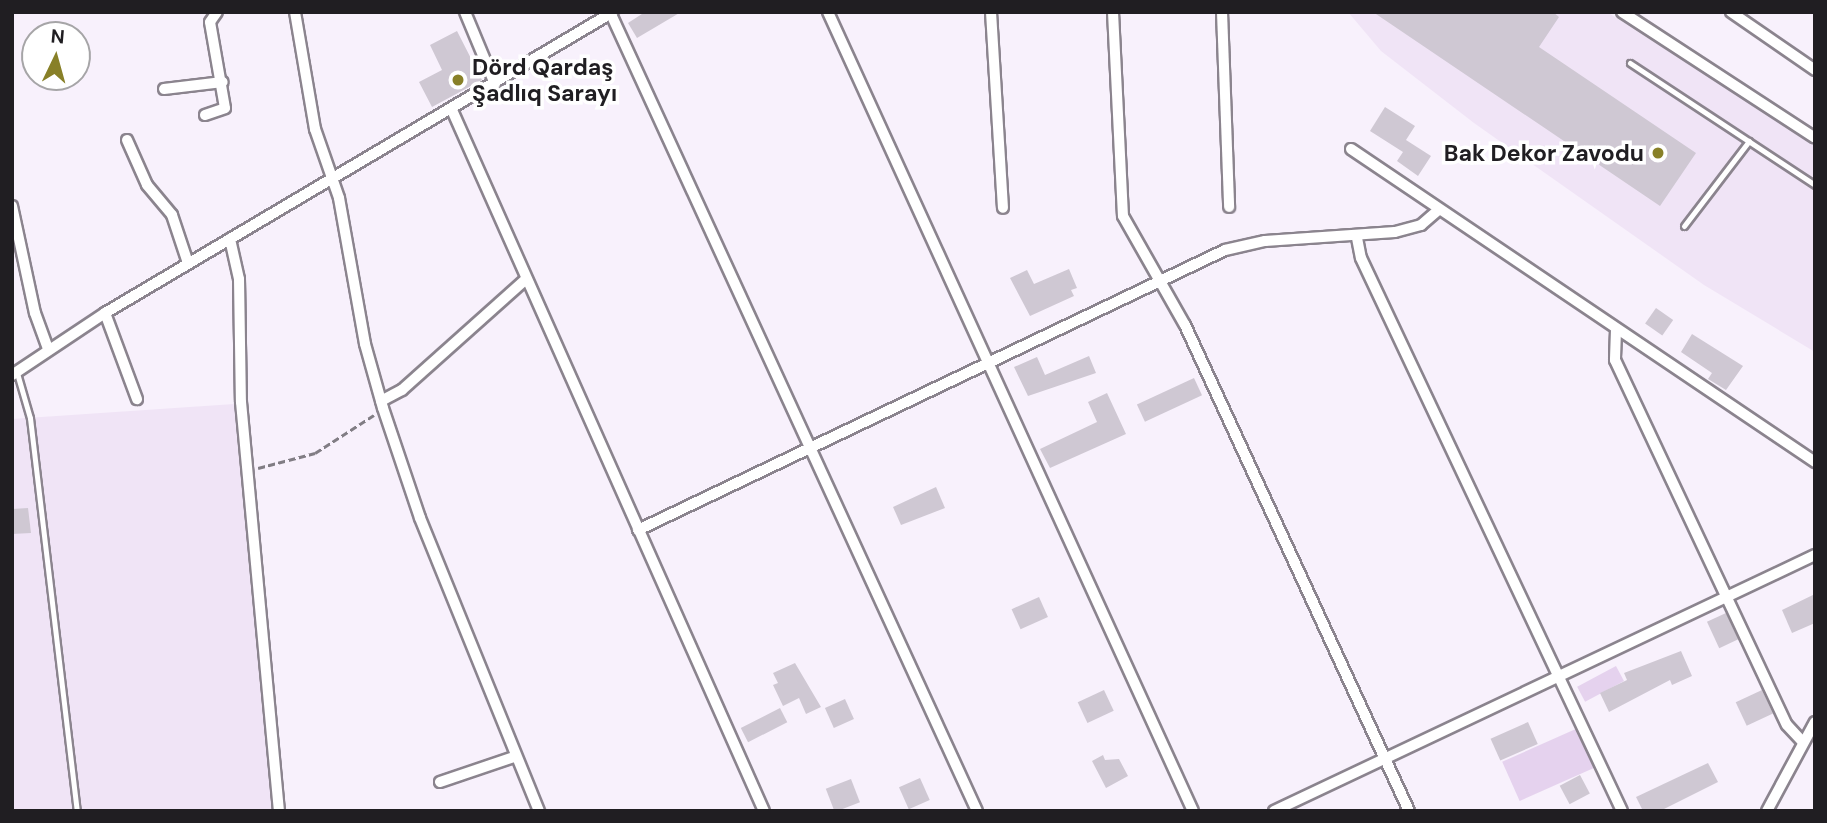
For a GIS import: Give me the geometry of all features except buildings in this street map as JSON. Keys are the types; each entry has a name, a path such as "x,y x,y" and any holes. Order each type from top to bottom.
{"street":[{"path":"205,115 225,108 223,82 210,22 217,12"},
{"path":"295,12 315,129 331,176 382,405 514,757 539,811"},
{"path":"465,12 495,84"},
{"path":"828,12 1193,811"},
{"path":"991,12 1003,208"},
{"path":"1113,12 1123,216 1185,325 1409,811"},
{"path":"1222,12 1228,207"},
{"path":"1622,12 1815,138"},
{"path":"1731,12 1815,69"},
{"path":"15,374 48,348 331,176 452,110 611,13 977,811"},
{"path":"164,89 223,82"},
{"path":"452,110 764,811"},
{"path":"127,140 147,185 172,215 188,263"},
{"path":"1351,149 1815,462"},
{"path":"12,206 34,313 48,348"},
{"path":"638,530 809,445 1158,280 1250,243 1357,238 1408,229 1438,210"},
{"path":"1357,238 1361,258 1622,811"},
{"path":"230,239 239,279 248,470 279,811"},
{"path":"382,405 526,279"},
{"path":"105,313 137,399"},
{"path":"1616,330 1615,360 1787,725 1803,742"},
{"path":"1274,811 1815,555"},
{"path":"1767,811 1815,722"},
{"path":"440,782 514,757"}],"lane":[{"path":"1630,62 1815,185"},
{"path":"1684,226 1749,141"},
{"path":"15,374 30,418 77,811"}],"path":[{"path":"248,470 315,453 382,405"}],"shaded area":[{"name":"Bak Dekor Zavodu","path":"1348,12 1607,12 1815,145 1815,352 1704,285 1474,123 1381,51"},
{"path":"234,404 274,811 12,811 12,419"},
{"path":"1616,666 1624,681 1585,702 1577,687"},
{"path":"1578,728 1595,767 1520,801 1502,762"}],"place":[{"name":"Dörd Qardaş Şadlıq Sarayı","path":"458,80"},
{"name":"Bak Dekor Zavodu","path":"1658,153"}]}
